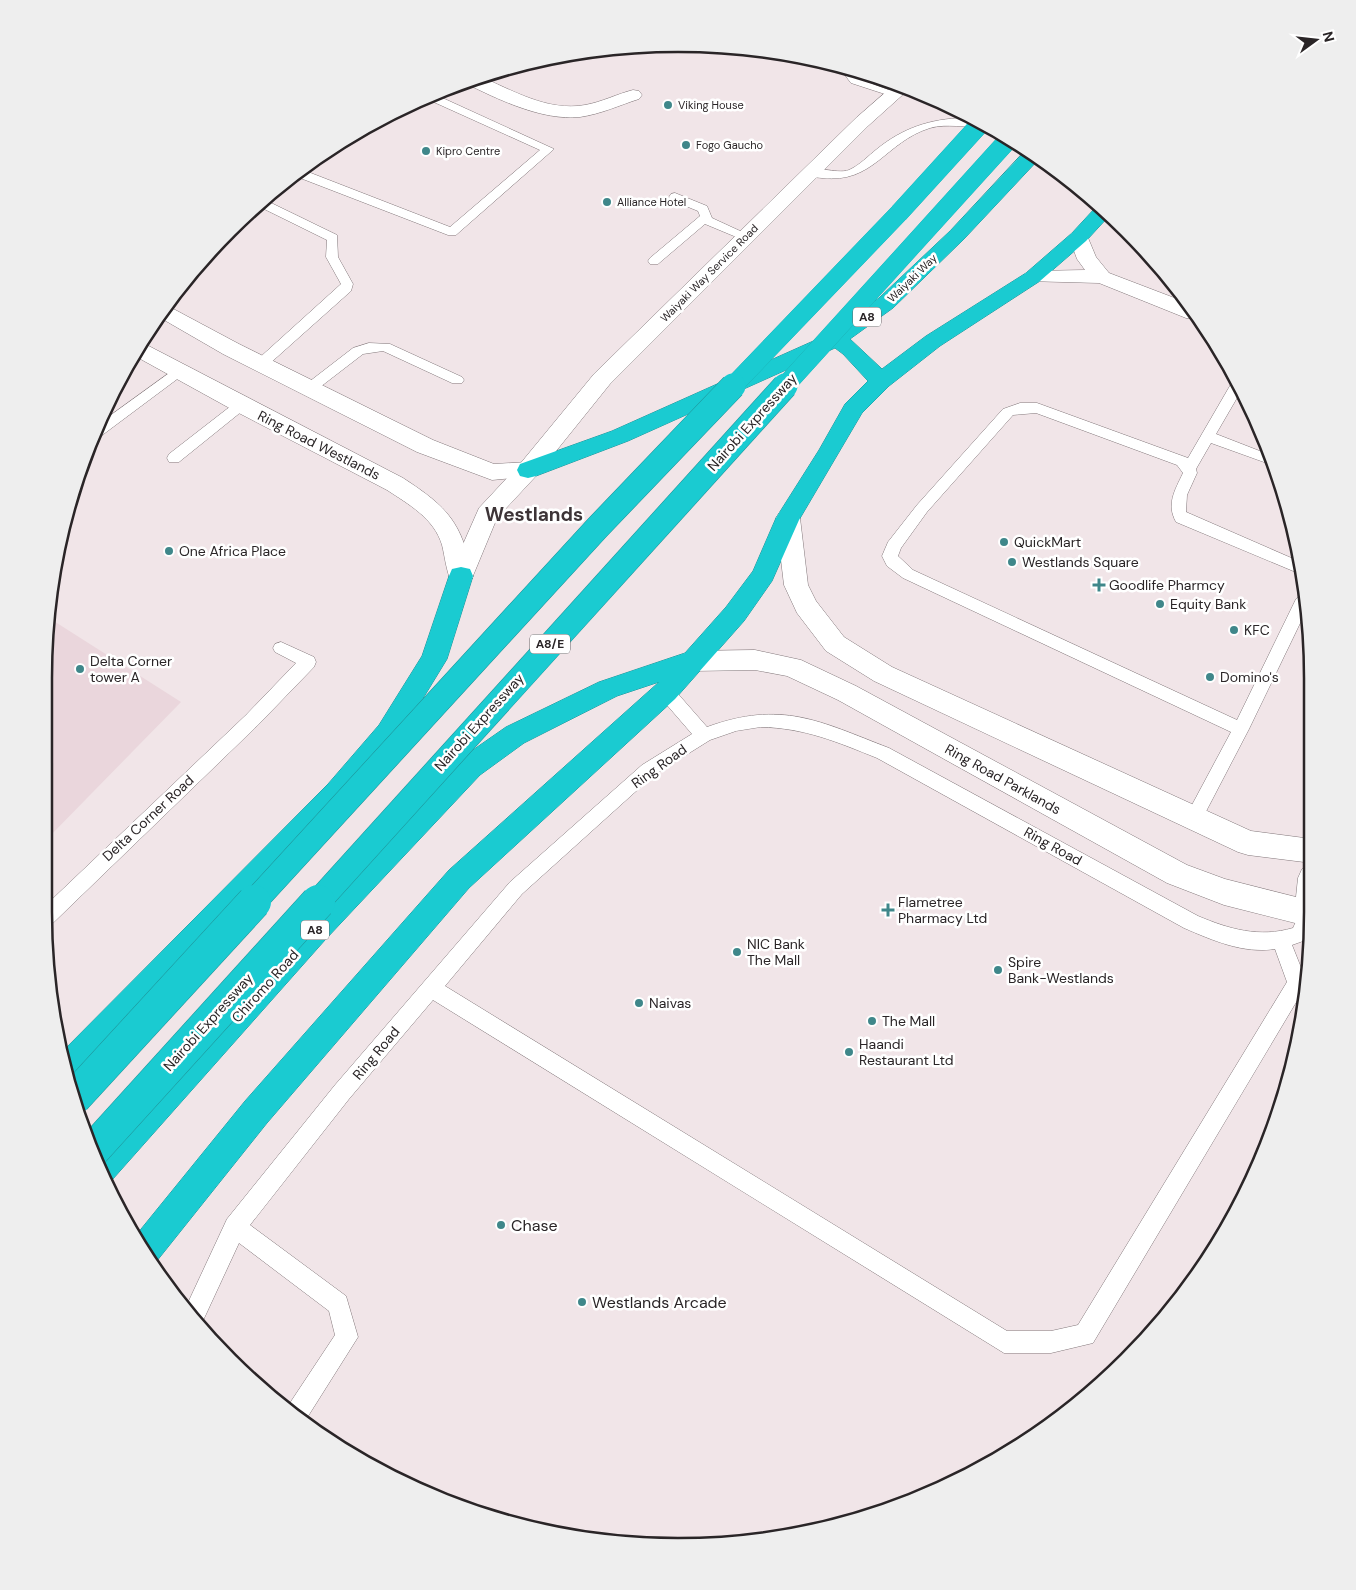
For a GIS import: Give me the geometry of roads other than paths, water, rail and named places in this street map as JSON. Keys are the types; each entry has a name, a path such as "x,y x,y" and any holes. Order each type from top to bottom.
{"highway":[{"path":"80,1092 597,528 892,220 976,128"},
{"name":"Nairobi Expressway","path":"98,1145 1004,144"},
{"name":"Waiyaki Way","path":"528,470 620,436 836,339 886,303 957,235 1027,159"},
{"name":"A8","path":"692,661 754,590 771,559 788,518 829,453 853,408 881,381 933,341 1033,277 1079,237 1098,216"},
{"path":"836,339 851,349 881,381"},
{"name":"A8","path":"72,1064 338,792 388,733 434,659 461,576"},
{"path":"149,1246 256,1112 459,879 666,692 692,661"},
{"name":"Chiromo Road","path":"105,1162 315,931 470,767 515,735 608,689 692,661"}],"street":[{"path":"483,84 556,111 575,112 595,108 633,95"},
{"name":"Waiyaki Way Service Road","path":"528,470 602,379 745,236 896,92"},
{"path":"1079,237 1087,259 1102,277"},
{"path":"1033,277 1052,274 1102,277 1183,309"},
{"path":"169,314 425,446 478,467 505,473 528,470"},
{"name":"Ring Road Westlands","path":"145,351 241,405 395,484 417,498 434,513 450,533 461,576"},
{"name":"A8","path":"461,576 488,514 528,470"},
{"path":"788,518 796,584 806,606 835,644 883,674 1248,843 1304,850"},
{"name":"Ring Road Parklands","path":"692,661 755,660 792,667 847,693 1177,874 1224,892 1304,912"}],"lane":[{"path":"853,78 855,81 883,88"},
{"path":"306,176 452,232 548,150 438,100"},
{"path":"810,173 833,176 853,173 907,132 930,124 950,120 963,121"},
{"path":"654,261 704,220 706,213 703,209 675,197"},
{"path":"262,363 346,288 347,284 332,257 333,238 268,206"},
{"path":"704,220 745,236"},
{"path":"310,388 358,351 369,347 385,347 457,380"},
{"path":"106,426 180,371"},
{"path":"1234,391 1189,469 1190,473 1177,503 1177,512 1181,518 1293,566"},
{"path":"174,458 241,405"},
{"path":"1189,469 1182,461 1067,417 1038,408 1020,408 1008,412 915,516 891,548 890,556 892,562 908,574 1241,729"},
{"path":"1209,437 1263,458"},
{"path":"1194,818 1241,729 1299,609"},
{"name":"Delta Corner Road","path":"52,910 252,720 308,662 281,648"},
{"path":"666,692 704,734"},
{"name":"Ring Road","path":"196,1310 235,1227 342,1092 516,888 648,770 704,734 735,724 761,720 790,721 832,733 883,753 1191,922 1224,936 1256,942 1281,941 1300,934 1303,928"},
{"path":"1281,941 1299,985"},
{"path":"430,987 1004,1342 1051,1342 1085,1335 1298,991"},
{"path":"235,1227 338,1304 347,1337 299,1409"}],"place":[{"name":"Viking House","path":"668,105"},
{"name":"Fogo Gaucho","path":"686,145"},
{"name":"Kipro Centre","path":"426,151"},
{"name":"Alliance Hotel","path":"607,202"},
{"name":"QuickMart","path":"1004,542"},
{"name":"One Africa Place","path":"169,551"},
{"name":"Westlands Square","path":"1012,562"},
{"name":"Goodlife Pharmcy","path":"1099,585"},
{"name":"Equity Bank","path":"1160,604"},
{"name":"KFC","path":"1234,630"},
{"name":"Delta Corner tower A","path":"80,669"},
{"name":"Domino's","path":"1210,677"},
{"name":"Flametree Pharmacy Ltd","path":"888,910"},
{"name":"NIC Bank The Mall","path":"737,952"},
{"name":"Spire Bank-Westlands","path":"998,970"},
{"name":"Naivas","path":"639,1003"},
{"name":"The Mall","path":"872,1021"},
{"name":"Haandi Restaurant Ltd","path":"849,1052"},
{"name":"Chase","path":"501,1225"},
{"name":"Westlands Arcade","path":"582,1302"}],"district":[{"name":"Westlands","path":"534,514"}]}
